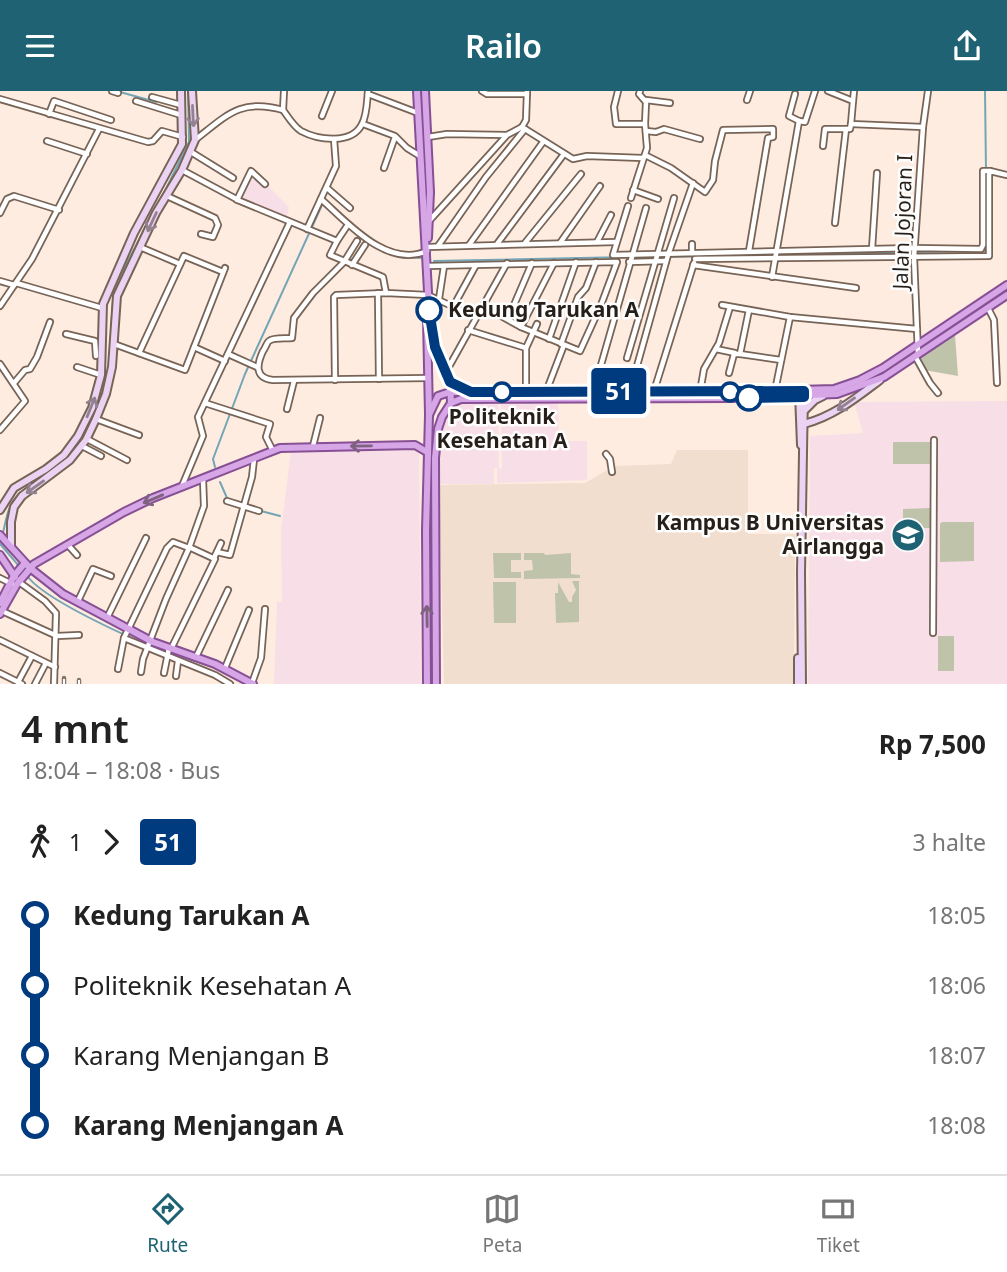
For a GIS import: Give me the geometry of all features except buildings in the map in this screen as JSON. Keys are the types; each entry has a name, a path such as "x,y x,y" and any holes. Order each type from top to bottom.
{"main road":[{"path":"0,510 15,488 64,455 78,436 92,408 101,375 99,358 102,308 134,233 182,144 181,91"},
{"path":"192,91 195,140 182,170 156,213 117,296 109,381 96,419 87,439 70,460 22,496 14,507 4,535 27,567 63,594 107,618 126,634 168,652 196,657 225,668 252,684"},
{"path":"417,91 427,249"},
{"path":"425,91 430,221 427,249 429,310 435,347 450,382 451,403"},
{"path":"804,424 835,412 916,355 1007,285"},
{"path":"436,684 435,458 438,429 451,403 461,399 802,394 834,389 860,380 897,360 918,345 1007,295"},
{"path":"427,684 429,378 426,326 429,310"},
{"path":"102,321 113,321"},
{"path":"804,411 814,400 823,396 847,392 884,377"},
{"path":"450,382 471,392"},
{"path":"429,415 438,396 450,392 654,391 671,395 775,391 823,396"},
{"path":"800,684 803,632 800,625 804,424 802,394"},
{"path":"802,394 802,447"},
{"path":"1,609 16,579 27,567 124,512 280,448 415,445 427,452"},
{"path":"0,555 16,579"}],"street":[{"path":"283,110 284,91"},
{"path":"322,116 332,91"},
{"path":"438,246 524,128 527,92 487,94 482,91"},
{"path":"618,91 614,107 616,124 645,124"},
{"path":"640,91 639,95 646,100 670,103"},
{"path":"747,100 750,91"},
{"path":"795,94 789,116 805,123 815,91"},
{"path":"828,91 853,101"},
{"path":"823,146 825,128 850,128 854,91"},
{"name":"Jalan Jojoran I","path":"916,355 918,345 914,248 928,91"},
{"path":"195,140 243,107 261,105 283,110 300,131 334,139 356,133 363,124 368,92 418,113"},
{"path":"152,97 181,105"},
{"path":"0,99 148,142 153,141 162,131 183,137"},
{"path":"631,198 644,157 646,100"},
{"path":"49,114 54,101 111,120"},
{"path":"136,101 181,115"},
{"path":"772,277 799,121"},
{"path":"363,124 395,137 421,157"},
{"path":"851,124 923,127"},
{"path":"419,140 447,134 507,135 524,128"},
{"path":"524,128 575,159 587,156 644,157 671,168 704,192 711,185 723,130 774,129 773,137 768,138 749,251"},
{"path":"0,306 32,259 99,129"},
{"path":"646,131 664,129 700,139"},
{"path":"835,223 846,129"},
{"path":"430,221 507,135"},
{"path":"384,168 395,137"},
{"path":"310,230 337,163 334,139"},
{"path":"47,141 87,153"},
{"path":"469,246 543,142"},
{"path":"191,152 233,178"},
{"path":"497,245 564,154"},
{"path":"182,170 237,200 337,241"},
{"path":"237,200 251,171 265,184"},
{"path":"696,255 733,257 864,253 914,257 989,256 988,171 1007,175"},
{"path":"872,249 877,173"},
{"path":"525,244 581,174"},
{"path":"630,391 667,258 693,183"},
{"path":"560,243 600,187"},
{"path":"327,188 350,208"},
{"path":"633,190 658,199"},
{"path":"0,213 4,202 14,196 59,210"},
{"path":"167,196 215,218 218,225 213,237 201,234"},
{"path":"627,358 674,198"},
{"path":"321,199 375,245 398,253 419,254 438,246 616,242"},
{"path":"482,306 521,327 577,351 582,350 601,305 616,242 628,206"},
{"path":"601,365 646,208"},
{"path":"597,242 611,215"},
{"path":"181,487 203,436 198,418 289,222"},
{"path":"347,226 330,254 383,277 386,293"},
{"path":"252,365 267,343 292,338 294,318 313,293 344,261 357,241"},
{"path":"654,391 696,255 692,244"},
{"path":"352,265 365,245"},
{"path":"140,247 180,264"},
{"path":"819,254 864,253 872,249 987,247"},
{"path":"427,266 667,258 749,251 775,254"},
{"path":"113,344 184,370 224,270 184,256 139,353"},
{"path":"732,271 733,257"},
{"path":"546,392 578,297 586,288 596,261"},
{"path":"549,339 576,262"},
{"path":"446,373 507,263"},
{"path":"508,319 532,263"},
{"path":"521,327 554,263"},
{"path":"453,307 477,264"},
{"path":"439,299 444,265"},
{"path":"693,265 856,288"},
{"path":"0,281 102,308"},
{"path":"378,293 379,379"},
{"path":"335,380 334,297 337,294 428,295 475,317"},
{"path":"722,305 789,317 917,329"},
{"path":"700,392 704,369 720,341 730,307"},
{"path":"988,307 994,320 997,383"},
{"path":"729,373 749,310"},
{"path":"775,391 789,317"},
{"path":"14,383 25,369 30,369 50,322"},
{"path":"526,392 526,348 537,324"},
{"path":"468,330 526,348"},
{"path":"66,334 95,341 99,358"},
{"path":"194,347 225,361"},
{"path":"716,349 781,360"},
{"path":"87,352 99,358"},
{"path":"228,354 252,365 264,378 294,381 429,378"},
{"path":"916,355 938,393"},
{"path":"0,364 24,401 0,430"},
{"path":"77,367 101,375"},
{"path":"288,409 294,381"},
{"path":"205,403 270,424 266,437 274,451"},
{"path":"313,446 320,418"},
{"path":"96,419 139,435"},
{"path":"87,439 127,460"},
{"path":"933,633 934,440"},
{"path":"82,446 101,456"},
{"path":"606,454 610,459 612,472"},
{"path":"217,552 230,555 245,506 254,459"},
{"path":"141,672 148,645 204,506 203,479"},
{"path":"227,501 259,510"},
{"path":"107,618 146,538"},
{"path":"118,669 126,634 167,548 173,542 214,558"},
{"path":"164,673 168,652 221,543"},
{"path":"68,545 77,555"},
{"path":"78,602 93,569 111,576"},
{"path":"0,578 16,579 55,611 57,636 54,684"},
{"path":"196,657 228,590"},
{"path":"1,609 57,636 79,635"},
{"path":"252,684 261,660 265,609"},
{"path":"225,668 249,610"},
{"path":"0,641 55,667"},
{"path":"168,652 178,661 215,675 230,684"},
{"path":"0,673 20,683 32,656"},
{"path":"176,676 178,661"},
{"path":"35,684 46,662"}],"shaded area":[{"path":"252,170 289,207 286,220 238,199"},
{"path":"558,401 559,441 587,441 587,480 497,483 497,468 494,468 494,484 439,484 439,429 449,411 459,402 498,402 499,469 502,468 501,402"},
{"name":"Kampus B Universitas Airlangga","path":"1007,401 1007,684 808,684 810,436 863,433 854,402"},
{"path":"413,449 419,454 421,684 274,684 277,602 282,602 281,531 291,451"},
{"path":"677,450 748,450 748,534 795,534 794,684 444,684 439,485 585,483 614,466 671,464"}],"green space":[{"path":"955,335 958,376 924,370 918,358"},
{"path":"893,442 932,442 932,464 893,464"},
{"path":"931,508 931,528 903,528 903,509"},
{"path":"942,522 974,522 974,561 940,562"},
{"path":"493,553 521,553 521,560 511,560 511,572 521,572 521,578 494,578"},
{"path":"524,553 571,553 571,574 580,575 580,578 524,579 524,571 533,570 532,560 524,560"},
{"path":"572,581 579,581 579,622 556,623 555,593 558,593 558,582 569,602 572,602 576,590"},
{"path":"493,582 516,582 516,623 494,623"},
{"path":"938,636 954,636 954,671 938,671"}],"waterway":[{"path":"159,203 189,142 188,91"},
{"path":"981,251 987,251 985,91"},
{"path":"120,92 156,102"},
{"path":"215,467 213,459 245,374 322,205"},
{"path":"111,332 113,298 149,220"},
{"path":"358,235 368,242"},
{"path":"659,257 968,251"},
{"path":"413,257 420,258"},
{"path":"434,261 629,257"},
{"path":"635,257 654,257"},
{"path":"79,444 85,434"},
{"path":"59,464 73,451"},
{"path":"3,533 7,514 16,497 38,480"},
{"path":"220,482 227,498"},
{"path":"261,511 280,516"},
{"path":"0,544 25,573"},
{"path":"28,577 66,605 147,645"},
{"path":"198,666 209,670"}],"railway":[{"path":"64,678 64,684"}],"bus line":[{"name":"51","path":"429,310 435,347 450,382 471,392 804,391 804,397 749,398"}],"place":[{"name":"Kedung Tarukan A","path":"429,310"},
{"name":"Politeknik Kesehatan A","path":"502,392"},
{"name":"Kampus B Universitas Airlangga","path":"908,535"}]}
